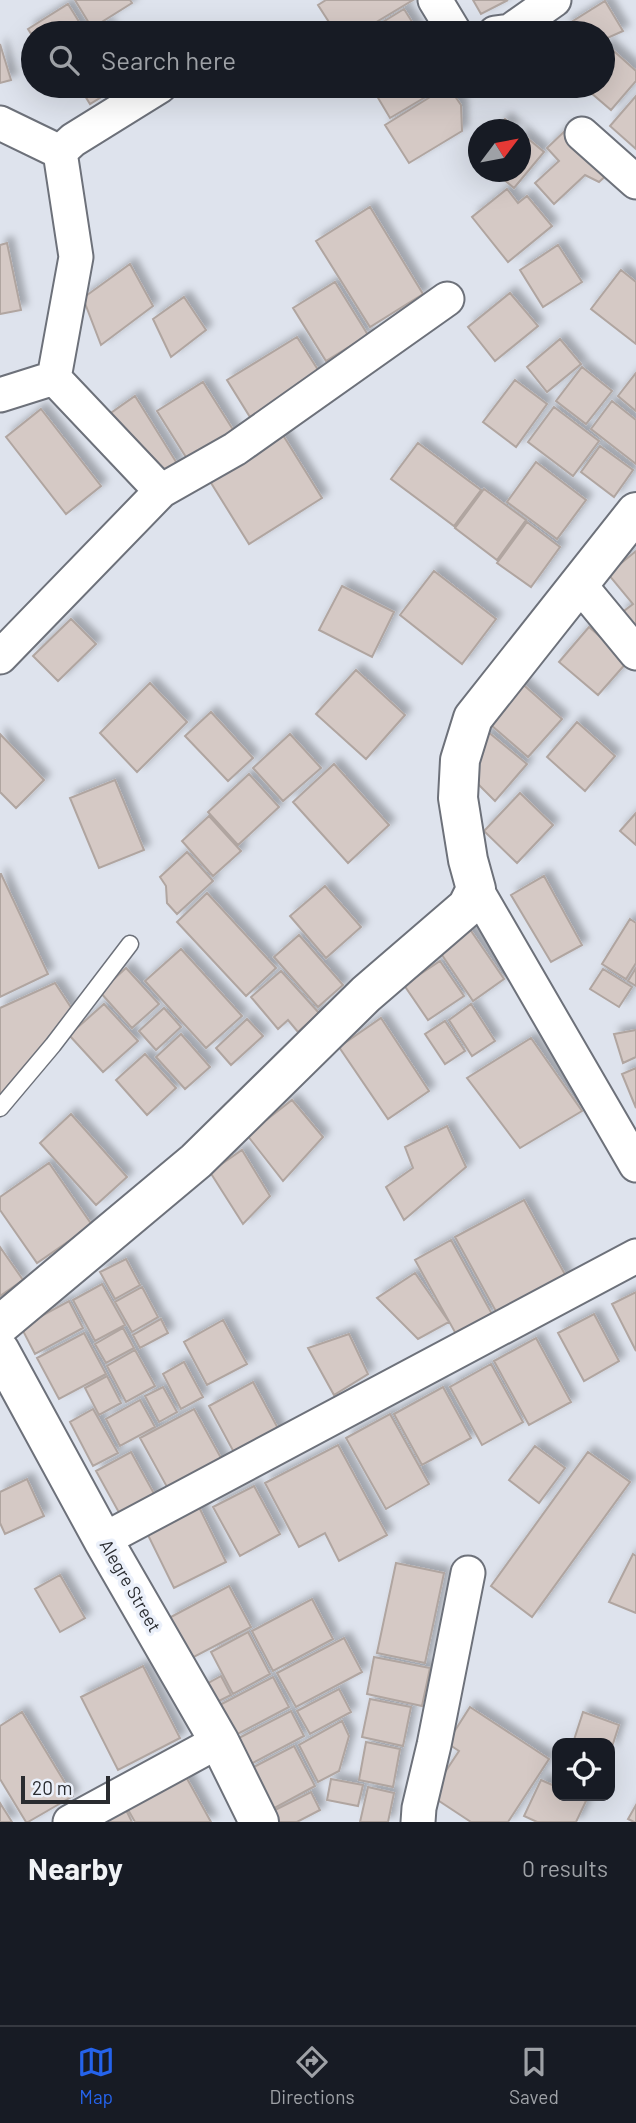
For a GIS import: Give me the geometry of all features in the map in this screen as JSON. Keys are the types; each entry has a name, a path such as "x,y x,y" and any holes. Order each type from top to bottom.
{"street":[{"path":"435,0 448,21"},
{"path":"524,21 554,0"},
{"path":"60,152 73,140 141,98"},
{"path":"0,122 60,152"},
{"path":"582,134 636,182"},
{"path":"54,378 76,257 60,152"},
{"path":"0,657 161,491 235,449 447,299"},
{"path":"0,395 54,378"},
{"path":"54,378 161,491"},
{"path":"636,512 473,718 460,760 458,798 468,860 476,889 636,1165"},
{"path":"579,584 636,653"},
{"path":"0,1325 196,1161 366,994 467,907 476,889"},
{"path":"103,1540 636,1256"},
{"name":"Alegre Street","path":"0,1351 103,1540 219,1741 259,1822"},
{"path":"418,1822 468,1573"},
{"path":"70,1822 219,1741"}],"lane":[{"path":"0,1108 53,1045 130,944"}],"building":[{"path":"75,0 130,0 132,3 103,21 88,21"},
{"path":"326,0 413,0 378,21 328,21 318,5"},
{"path":"473,0 508,0 481,14"},
{"path":"605,1 623,31 615,35 615,21 573,21"},
{"path":"68,4 79,21 41,21"},
{"path":"404,9 412,21 384,21"},
{"path":"0,44 11,80 0,83"},
{"path":"615,52 636,71 636,81 611,110 597,98 615,98"},
{"path":"636,96 636,149 610,126"},
{"path":"86,98 100,98 90,104"},
{"path":"378,98 424,98 390,118"},
{"path":"429,98 456,98 461,105 462,131 409,163 385,125"},
{"path":"568,128 610,172 599,182 585,175 554,204 535,183 559,161 547,148"},
{"path":"531,141 544,152 531,168"},
{"path":"507,182 519,182 514,188"},
{"path":"507,189 518,203 527,196 552,226 508,262 472,217"},
{"path":"370,207 423,294 370,327 316,241"},
{"path":"7,243 21,310 0,314 0,245"},
{"path":"558,245 582,282 543,307 520,270"},
{"path":"130,264 153,306 101,345 83,298"},
{"path":"621,270 636,282 636,344 591,309"},
{"path":"335,282 368,335 326,361 293,308"},
{"path":"510,293 538,326 495,361 468,327"},
{"path":"184,297 206,330 171,357 153,319"},
{"path":"297,337 320,373 250,417 227,380"},
{"path":"560,339 581,364 547,392 527,367"},
{"path":"582,367 612,391 586,424 556,401"},
{"path":"636,373 636,411 618,396"},
{"path":"515,380 547,404 516,447 483,422"},
{"path":"203,382 237,436 191,465 157,411"},
{"path":"135,396 178,465 157,476 108,415"},
{"path":"612,401 636,420 636,464 591,429"},
{"path":"554,407 599,441 573,476 528,442"},
{"path":"41,409 101,486 66,514 6,437"},
{"path":"281,432 322,498 249,544 208,478"},
{"path":"418,443 481,490 454,526 391,479"},
{"path":"600,446 633,470 614,497 581,472"},
{"path":"536,462 586,500 557,539 507,502"},
{"path":"484,489 526,520 497,560 455,528"},
{"path":"527,522 560,547 531,587 497,563"},
{"path":"636,551 636,634 620,614 633,604 608,574"},
{"path":"434,571 496,619 462,664 400,615"},
{"path":"342,586 394,612 372,657 319,630"},
{"path":"71,619 96,644 58,681 33,656"},
{"path":"589,627 628,661 598,695 559,662"},
{"path":"356,670 405,715 366,759 316,714"},
{"path":"518,680 562,719 528,757 484,719"},
{"path":"150,683 187,722 137,772 100,733"},
{"path":"211,712 253,758 228,781 185,736"},
{"path":"577,722 615,756 585,791 547,757"},
{"path":"487,731 527,764 495,801 465,771"},
{"path":"0,734 44,780 16,808 0,792"},
{"path":"290,734 321,768 283,801 253,768"},
{"path":"334,764 389,825 348,863 293,802"},
{"path":"249,774 279,807 238,845 208,812"},
{"path":"115,780 144,850 99,868 70,798"},
{"path":"520,793 553,825 517,863 484,831"},
{"path":"636,813 636,845 620,831"},
{"path":"209,816 241,851 213,876 182,841"},
{"path":"187,852 213,881 177,914 167,903 166,886 160,877"},
{"path":"0,874 48,974 0,997"},
{"path":"544,876 582,945 551,962 511,895"},
{"path":"325,886 361,927 326,958 290,916"},
{"path":"207,893 276,968 246,996 177,922"},
{"path":"630,919 636,923 636,963 626,979 602,964"},
{"path":"467,925 504,979 473,1001 436,946"},
{"path":"299,935 343,985 318,1007 274,957"},
{"path":"181,949 242,1016 206,1048 145,981"},
{"path":"440,961 464,996 428,1020 404,985"},
{"path":"126,968 159,1004 132,1028 100,992"},
{"path":"636,968 636,986 628,981"},
{"path":"603,969 632,987 619,1007 590,989"},
{"path":"281,971 319,1013 298,1032 288,1020 278,1029 251,997"},
{"path":"55,983 72,1009 0,1095 0,1008"},
{"path":"104,1004 138,1041 103,1072 69,1035"},
{"path":"471,1004 495,1041 472,1056 449,1020"},
{"path":"164,1008 181,1027 156,1050 139,1031"},
{"path":"381,1018 429,1091 388,1119 339,1047"},
{"path":"247,1019 263,1036 231,1065 216,1048"},
{"path":"445,1021 465,1051 445,1064 425,1034"},
{"path":"636,1030 636,1057 623,1063 614,1034"},
{"path":"181,1034 210,1067 185,1089 156,1057"},
{"path":"531,1038 582,1111 520,1148 467,1078"},
{"path":"145,1054 176,1088 147,1115 116,1080"},
{"path":"636,1068 636,1108 622,1074"},
{"path":"292,1100 323,1137 283,1181 247,1135"},
{"path":"71,1114 127,1177 96,1205 40,1143"},
{"path":"447,1126 466,1167 404,1220 386,1187 413,1168 405,1147"},
{"path":"242,1150 270,1196 243,1224 210,1172"},
{"path":"49,1163 92,1225 37,1263 0,1210 0,1197"},
{"path":"524,1200 567,1278 498,1315 455,1237"},
{"path":"451,1240 492,1314 456,1334 415,1260"},
{"path":"0,1247 23,1280 0,1296"},
{"path":"126,1259 140,1285 115,1299 100,1272"},
{"path":"415,1273 449,1322 418,1339 377,1298"},
{"path":"102,1284 125,1325 95,1341 73,1300"},
{"path":"142,1287 158,1317 132,1332 115,1302"},
{"path":"636,1292 636,1351 612,1304"},
{"path":"69,1301 83,1328 35,1354 21,1327"},
{"path":"594,1314 619,1361 584,1381 558,1333"},
{"path":"161,1319 168,1333 140,1348 133,1335"},
{"path":"223,1320 247,1364 207,1385 184,1342"},
{"path":"123,1328 134,1348 106,1363 95,1344"},
{"path":"84,1333 106,1374 59,1399 37,1358"},
{"path":"349,1334 368,1374 334,1395 308,1348"},
{"path":"536,1338 571,1402 529,1425 494,1361"},
{"path":"135,1350 155,1386 126,1402 107,1366"},
{"path":"184,1362 203,1397 181,1409 163,1374"},
{"path":"491,1364 523,1422 482,1445 450,1387"},
{"path":"107,1376 121,1403 99,1415 85,1388"},
{"path":"253,1382 281,1434 237,1458 209,1406"},
{"path":"163,1387 177,1412 159,1422 145,1396"},
{"path":"443,1387 471,1438 422,1465 394,1414"},
{"path":"140,1400 155,1427 120,1446 106,1419"},
{"path":"93,1409 118,1453 93,1466 70,1422"},
{"path":"194,1409 226,1467 172,1496 140,1438"},
{"path":"390,1414 429,1484 386,1509 346,1438"},
{"path":"338,1445 387,1535 339,1561 325,1533 299,1547 265,1483"},
{"path":"535,1446 565,1468 539,1503 509,1480"},
{"path":"131,1452 157,1499 122,1518 96,1471"},
{"path":"588,1452 630,1482 532,1617 491,1586"},
{"path":"27,1479 44,1516 5,1534 0,1523 0,1492"},
{"path":"254,1486 280,1534 240,1556 213,1507"},
{"path":"197,1503 226,1562 174,1588 145,1529"},
{"path":"633,1554 636,1556 636,1613 609,1602"},
{"path":"396,1563 444,1573 425,1663 377,1653"},
{"path":"60,1575 85,1618 60,1632 35,1589"},
{"path":"229,1586 251,1627 190,1659 169,1618"},
{"path":"312,1599 333,1639 273,1671 252,1631"},
{"path":"248,1632 270,1674 233,1694 211,1652"},
{"path":"344,1638 362,1672 296,1707 277,1673"},
{"path":"374,1657 430,1668 422,1706 367,1694"},
{"path":"143,1666 180,1738 118,1770 81,1697"},
{"path":"221,1676 231,1695 213,1704 203,1686"},
{"path":"273,1677 289,1707 230,1738 214,1708"},
{"path":"339,1689 351,1712 310,1734 297,1711"},
{"path":"370,1699 411,1707 403,1746 362,1737"},
{"path":"470,1707 549,1759 508,1822 471,1822 430,1795 459,1751 447,1743"},
{"path":"291,1711 304,1736 249,1765 235,1740"},
{"path":"22,1712 73,1796 28,1822 0,1779 0,1726"},
{"path":"583,1712 619,1725 615,1738 575,1738"},
{"path":"342,1721 349,1736 339,1771 318,1782 299,1745"},
{"path":"366,1742 400,1749 393,1787 359,1780"},
{"path":"294,1746 315,1786 269,1811 248,1770"},
{"path":"185,1775 211,1822 135,1822 126,1806"},
{"path":"331,1779 363,1785 358,1806 327,1800"},
{"path":"541,1780 552,1785 552,1801 586,1801 576,1822 537,1822 524,1816"},
{"path":"368,1787 394,1793 388,1822 360,1822"},
{"path":"311,1792 320,1810 297,1822 276,1822 271,1812"},
{"path":"0,1803 12,1822 0,1822"},
{"path":"636,1805 636,1822 634,1822 628,1819"},
{"path":"126,1810 132,1822 103,1822"}]}
